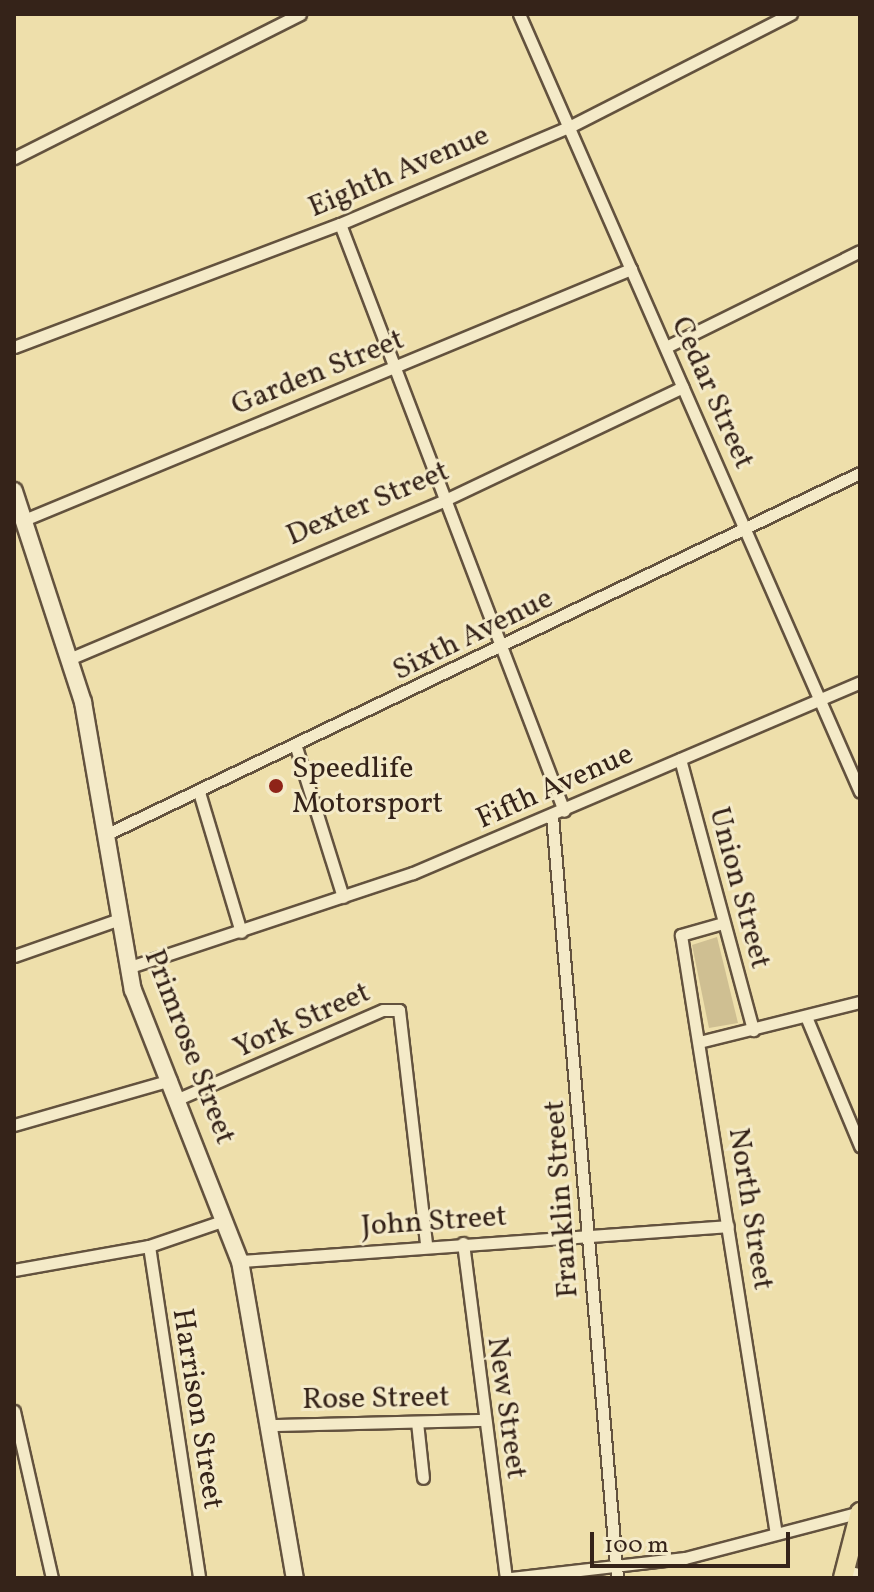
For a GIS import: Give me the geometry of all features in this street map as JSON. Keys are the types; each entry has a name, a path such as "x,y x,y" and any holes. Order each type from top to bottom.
{"main road":[{"name":"Primrose Street","path":"14,491 69,659 105,835 127,968 240,1261 272,1425 295,1578"},
{"path":"849,1574 858,1513"}],"street":[{"path":"14,158 300,14"},
{"name":"Cedar Street","path":"519,14 860,792"},
{"name":"Eighth Avenue","path":"14,347 340,224 569,127 791,14"},
{"path":"340,224 564,811"},
{"path":"666,347 860,251"},
{"name":"Garden Street","path":"24,520 631,269"},
{"name":"Dexter Street","path":"69,659 445,500 683,387"},
{"name":"Sixth Avenue","path":"105,835 296,747 860,473"},
{"name":"Fifth Avenue","path":"127,968 343,897 552,816 860,682"},
{"path":"296,747 343,897"},
{"name":"Union Street","path":"680,759 753,1030"},
{"path":"199,792 241,932"},
{"name":"Franklin Street","path":"552,816 617,1572"},
{"path":"14,956 117,920"},
{"name":"North Street","path":"723,923 681,935 776,1534"},
{"path":"699,1042 807,1019 860,1002"},
{"name":"York Street","path":"178,1099 383,1010 399,1010 426,1245"},
{"path":"807,1019 860,1146"},
{"path":"14,1125 171,1080"},
{"path":"14,1270 149,1246 225,1220"},
{"name":"John Street","path":"240,1261 426,1245 728,1226"},
{"name":"New Street","path":"463,1243 482,1420 509,1578"},
{"name":"Harrison Street","path":"149,1246 199,1578"},
{"path":"14,1411 52,1578"},
{"name":"Rose Street","path":"272,1425 482,1420"},
{"path":"417,1422 423,1478"},
{"path":"509,1578 617,1572 685,1558 858,1513"}],"shaded area":[{"path":"717,937 738,1023 709,1028 692,945"}],"place":[{"name":"Speedlife Motorsport","path":"276,786"}]}
